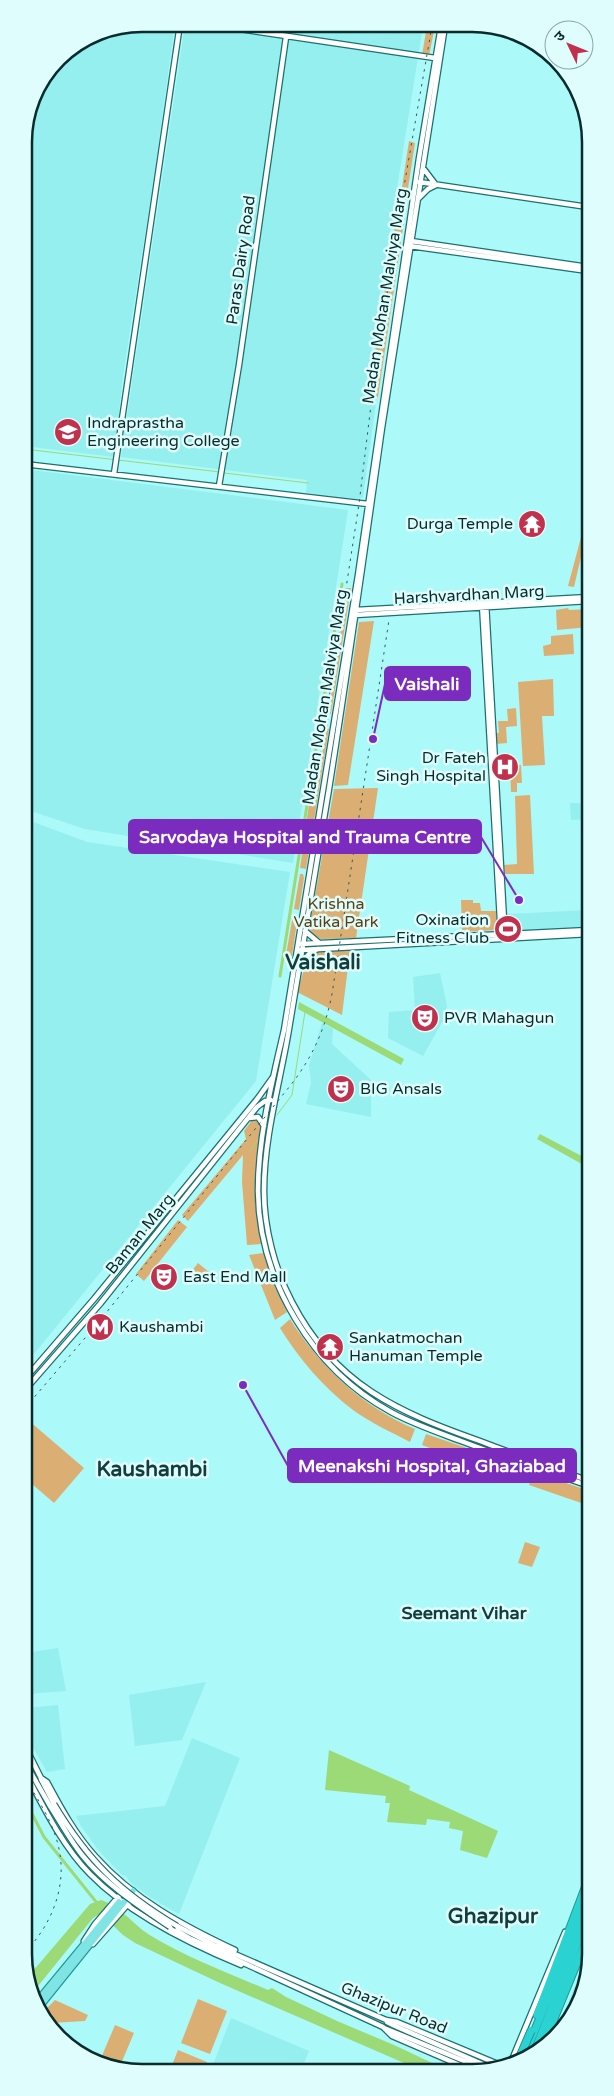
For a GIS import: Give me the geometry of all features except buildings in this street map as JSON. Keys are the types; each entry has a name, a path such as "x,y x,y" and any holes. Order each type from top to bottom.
{"highway":[{"path":"540,2036 573,1917 581,1897"},
{"path":"572,1951 581,1916"},
{"path":"540,2036 581,1923"},
{"path":"572,1951 581,1931"},
{"path":"572,1951 581,1935"},
{"path":"528,2048 540,2036 581,1950"}],"main road":[{"path":"114,474 179,32"},
{"path":"255,32 435,58"},
{"name":"Madan Mohan Malviya Marg","path":"301,944 306,931 439,32"},
{"name":"Madan Mohan Malviya Marg","path":"370,504 417,200 418,182 444,32"},
{"name":"Paras Dairy Road","path":"219,486 239,365 286,37"},
{"path":"422,167 436,185"},
{"path":"418,182 582,206"},
{"path":"417,200 422,194 436,185"},
{"path":"410,244 582,266"},
{"path":"410,244 582,270"},
{"path":"33,465 370,504"},
{"name":"Harshvardhan Marg","path":"573,600 582,598"},
{"name":"Harshvardhan Marg","path":"354,613 563,600 582,601"},
{"path":"484,605 503,936"},
{"name":"Madan Mohan Malviya Marg","path":"354,613 300,950 274,1076 264,1192 269,1232 279,1271 290,1300 314,1338 343,1369 368,1390 421,1420 581,1477"},
{"path":"306,931 320,945"},
{"path":"301,944 320,945 582,931"},
{"path":"503,936 582,934"},
{"path":"300,950 320,945"},
{"path":"300,964 320,945"},
{"name":"Madan Mohan Malviya Marg","path":"300,950 300,964 273,1098 265,1127 258,1192 265,1248 273,1273 286,1302 310,1342 339,1373 370,1399 389,1411 419,1425 581,1483"},
{"name":"Baman Marg","path":"32,1370 191,1180 274,1076"},
{"path":"258,1098 273,1098"},
{"name":"Baman Marg","path":"32,1381 100,1304 247,1119 261,1103 273,1098"},
{"path":"247,1119 258,1117 265,1127"},
{"path":"231,1122 237,1124"},
{"path":"186,1176 191,1180"},
{"path":"181,1203 177,1196 188,1193"},
{"path":"273,1273 279,1271"},
{"path":"64,1334 70,1338"},
{"path":"59,1339 64,1344"},
{"path":"32,1760 74,1837 92,1860 133,1897 178,1926 263,1969 268,1974"},
{"path":"32,1774 69,1838 89,1863 120,1892 189,1938 263,1969 271,1969"},
{"path":"41,1778 47,1782 80,1836 106,1868 132,1890 179,1922 271,1969"},
{"path":"32,1785 77,1859 121,1903 198,1946 262,1974 268,1974"},
{"path":"96,1880 102,1880 106,1877 108,1874 106,1868"},
{"path":"41,1996 132,1890"},
{"path":"144,1915 147,1908 152,1904"},
{"path":"518,2053 557,1950 573,1917"},
{"path":"44,2002 101,1927"},
{"path":"540,2036 581,1956"},
{"name":"Ghazipur Road","path":"271,1969 386,2020 397,2022 492,2061"},
{"name":"Ghazipur Road","path":"268,1974 383,2027 392,2036 457,2064"},
{"path":"386,2020 395,2026 481,2063"},
{"path":"383,2027 472,2064"}],"shaded area":[{"path":"142,32 174,32 123,376 114,457 33,447 33,128 38,107 47,87 55,75 75,55 87,47 114,36"},
{"path":"184,32 422,32 371,350 383,351 363,497 358,499 306,493 307,480 121,457"},
{"path":"33,470 348,510 293,863 85,829 33,812"},
{"path":"570,803 580,803 582,819 571,820"},
{"path":"33,822 87,842 290,872 256,1081 32,1356"},
{"path":"582,910 582,928 507,932 506,914"},
{"path":"440,973 447,1006 445,1017 423,1056 388,1038 389,1012 415,1010 413,977"},
{"path":"299,1002 404,1059 401,1065 298,1009"},
{"path":"322,1023 333,1029 332,1044 371,1080 371,1117 306,1104 311,1083 309,1065"},
{"path":"540,1134 581,1156 581,1164 537,1139"},
{"path":"58,1648 66,1691 32,1694 32,1652"},
{"path":"206,1682 182,1740 135,1746 129,1695"},
{"path":"58,1705 65,1769 47,1772 32,1746 32,1707"},
{"path":"192,1738 240,1758 179,1914 151,1898 132,1884 125,1875 122,1875 99,1851 76,1816 165,1806"},
{"path":"329,1750 410,1786 409,1790 498,1831 487,1858 460,1850 463,1831 449,1828 450,1822 427,1819 426,1825 387,1822 390,1803 385,1803 386,1796 325,1790"},
{"path":"101,1900 108,1903 120,1910 142,1930 177,1950 268,1990 272,1988 286,1997 337,2021 434,2064 406,2064 220,1983 135,1943 123,1935 102,1915 93,1918 38,1987 34,1970 90,1904"},
{"path":"579,1977 576,1989 563,2016"},
{"path":"231,2018 309,2051 304,2064 213,2064"}],"green space":[{"path":"426,32 434,32 429,56 422,55"},
{"path":"409,141 415,143 406,201 400,200"},
{"path":"397,213 405,215 378,397 368,396"},
{"path":"582,535 582,554 574,587 568,586"},
{"path":"347,588 351,588 331,714 329,714 327,728 329,729 306,869 300,868 313,776 319,776"},
{"path":"568,608 569,610 582,609 582,628 557,630 556,610"},
{"path":"374,621 348,785 334,786 359,622"},
{"path":"573,634 574,654 544,656 543,646 551,644 551,636"},
{"path":"553,679 554,716 542,716 545,765 523,766 518,682"},
{"path":"516,708 517,726 506,727 507,743 496,744 495,733 499,733 498,721 508,721 507,709"},
{"path":"510,765 521,765 522,783 517,783 517,792 511,792"},
{"name":"Krishna Vatika Park","path":"378,788 356,938 321,939 312,934 309,929 334,789"},
{"path":"530,795 534,874 505,874 504,865 517,864 515,796"},
{"path":"300,874 303,874 304,878 299,910 294,909"},
{"path":"461,900 473,900 473,903 480,903 481,911 496,911 497,930 462,932"},
{"path":"293,915 298,915 292,956 286,955"},
{"path":"349,949 342,1015 297,992 308,957 322,950"},
{"path":"252,1120 260,1122 262,1127 258,1171 258,1199 262,1244 247,1245 242,1182 243,1155 188,1221 182,1215 246,1139 244,1131"},
{"path":"178,1220 187,1227 144,1281 136,1274"},
{"path":"264,1253 275,1287 287,1312 275,1320 249,1255"},
{"path":"198,1263 215,1277 206,1285 191,1272"},
{"path":"290,1319 315,1353 344,1384 378,1409 415,1429 410,1442 360,1415 322,1383 295,1351 280,1328"},
{"path":"32,1424 84,1468 54,1503 32,1484"},
{"path":"426,1434 470,1449 466,1462 422,1445"},
{"path":"533,1472 581,1488 581,1503 529,1485"},
{"path":"525,1542 540,1547 532,1567 518,1563"},
{"path":"198,1999 227,2011 210,2054 181,2043"},
{"path":"55,2000 88,2015 85,2021 57,2023 47,2008"},
{"path":"115,2025 134,2033 122,2061 102,2056"},
{"path":"178,2050 207,2062 206,2064 172,2064"}],"waterway":[{"path":"33,450 220,472"},
{"path":"224,473 308,483"},
{"path":"280,976 342,584"},
{"path":"277,1115 292,1095 305,1012"},
{"path":"250,1150 261,1136"},
{"path":"32,1814 44,1837 97,1903"}],"railway":[{"path":"317,776 359,504 374,380 398,221 431,32"},
{"path":"32,1399 97,1324 290,1086 305,1065 317,1043 326,1020 332,994 389,620"},
{"path":"32,1790 46,1813 57,1840 61,1863 61,1877 59,1890 50,1917 32,1944"}],"place":[{"name":"Indraprastha Engineering College","path":"68,432"},
{"name":"Durga Temple","path":"532,524"},
{"name":"Vaishali","path":"373,739"},
{"name":"Dr Fateh Singh Hospital","path":"505,767"},
{"name":"Sarvodaya Hospital and Trauma Centre","path":"519,900"},
{"name":"Oxination Fitness Club","path":"508,929"},
{"name":"PVR Mahagun","path":"425,1018"},
{"name":"BIG Ansals","path":"341,1089"},
{"name":"East End Mall","path":"164,1277"},
{"name":"Kaushambi","path":"100,1327"},
{"name":"Sankatmochan Hanuman Temple","path":"330,1347"},
{"name":"Meenakshi Hospital, Ghaziabad","path":"243,1385"}],"district":[{"name":"Vaishali","path":"323,962"},
{"name":"Kaushambi","path":"152,1469"},
{"name":"Seemant Vihar","path":"464,1613"},
{"name":"Ghazipur","path":"493,1916"}]}
